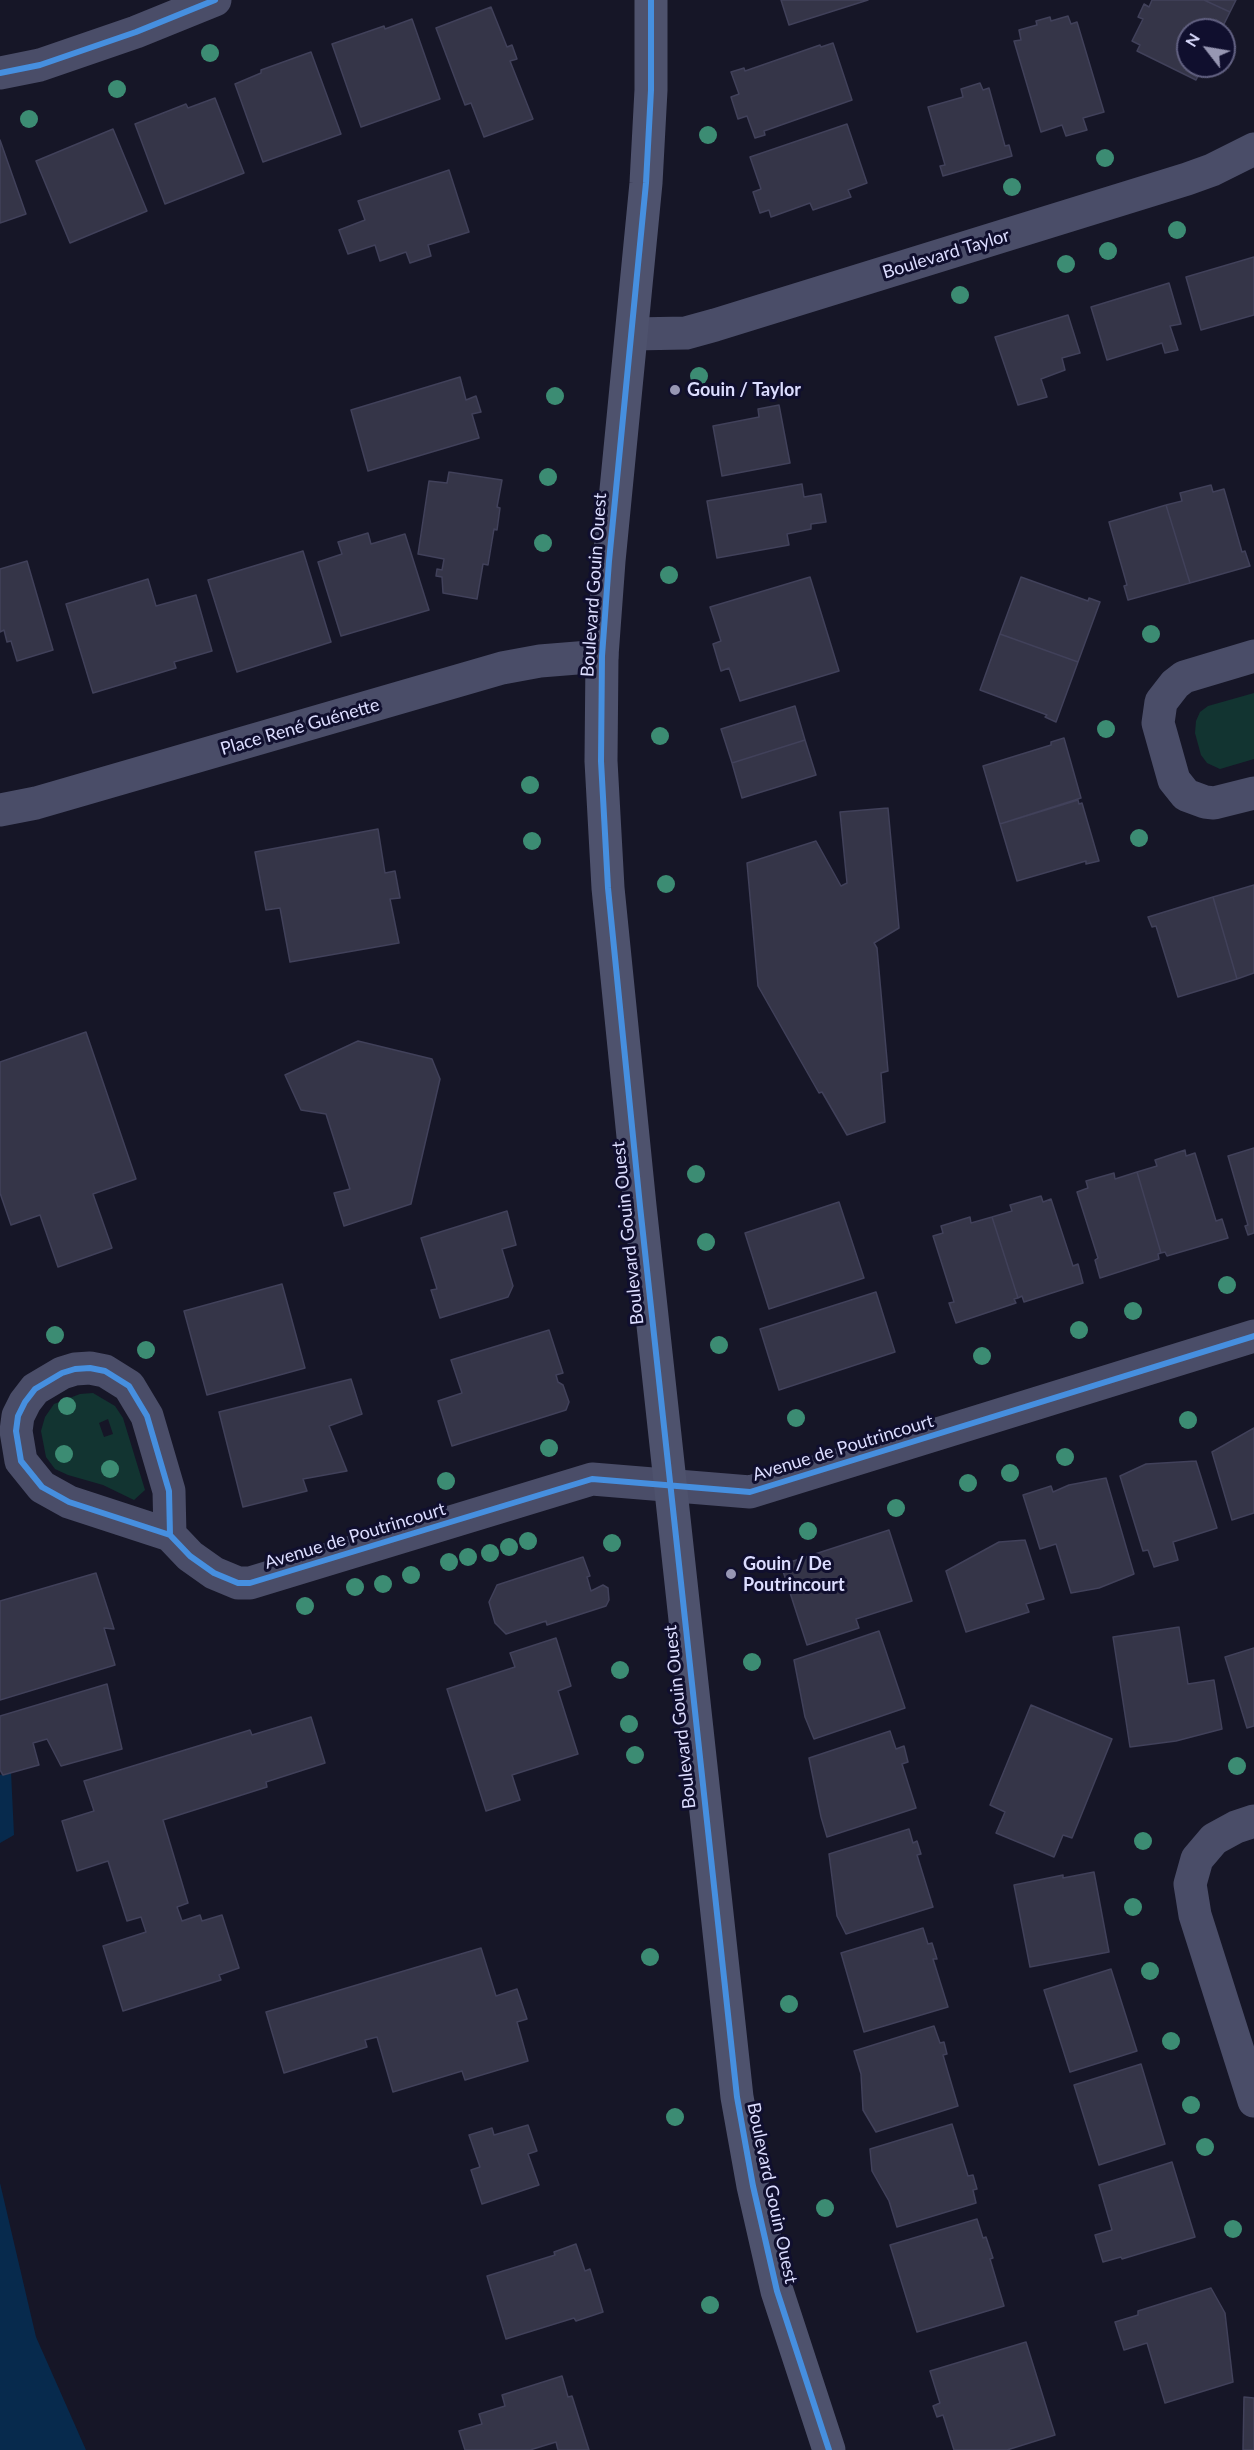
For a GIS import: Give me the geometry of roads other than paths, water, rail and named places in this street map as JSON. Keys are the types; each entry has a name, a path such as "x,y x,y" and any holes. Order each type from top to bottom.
{"street":[{"path":"0,72 40,65 136,32 215,0"},
{"name":"Boulevard Gouin Ouest","path":"651,0 650,122 633,334 609,561 602,656 601,761 614,962 737,2097 753,2187 777,2291 829,2450"},
{"name":"Boulevard Taylor","path":"633,334 686,333 715,325 1187,179 1212,170 1254,149"},
{"name":"Place René Guénette","path":"0,810 36,803 502,668 562,658 602,656"},
{"path":"1254,656 1184,677 1175,684 1161,702 1158,723 1174,780 1186,795 1214,803 1254,793"},
{"name":"Avenue de Poutrincourt","path":"170,1536 170,1491 147,1416 129,1386 105,1371 90,1368 62,1373 35,1389 18,1416 16,1431 21,1461 42,1486 69,1502 170,1536 190,1556 214,1573 238,1583 250,1583 592,1479 750,1492 1254,1336"},
{"path":"1254,1821 1236,1827 1214,1839 1197,1859 1190,1884 1195,1915 1254,2101"}],"water":[{"path":"11,1772 14,1835 0,1843 0,1775"},
{"path":"0,2183 36,2337 86,2450 0,2450"}],"place":[{"name":"Gouin / Taylor","path":"675,390"},
{"name":"Gouin / De Poutrincourt","path":"731,1574"}]}
